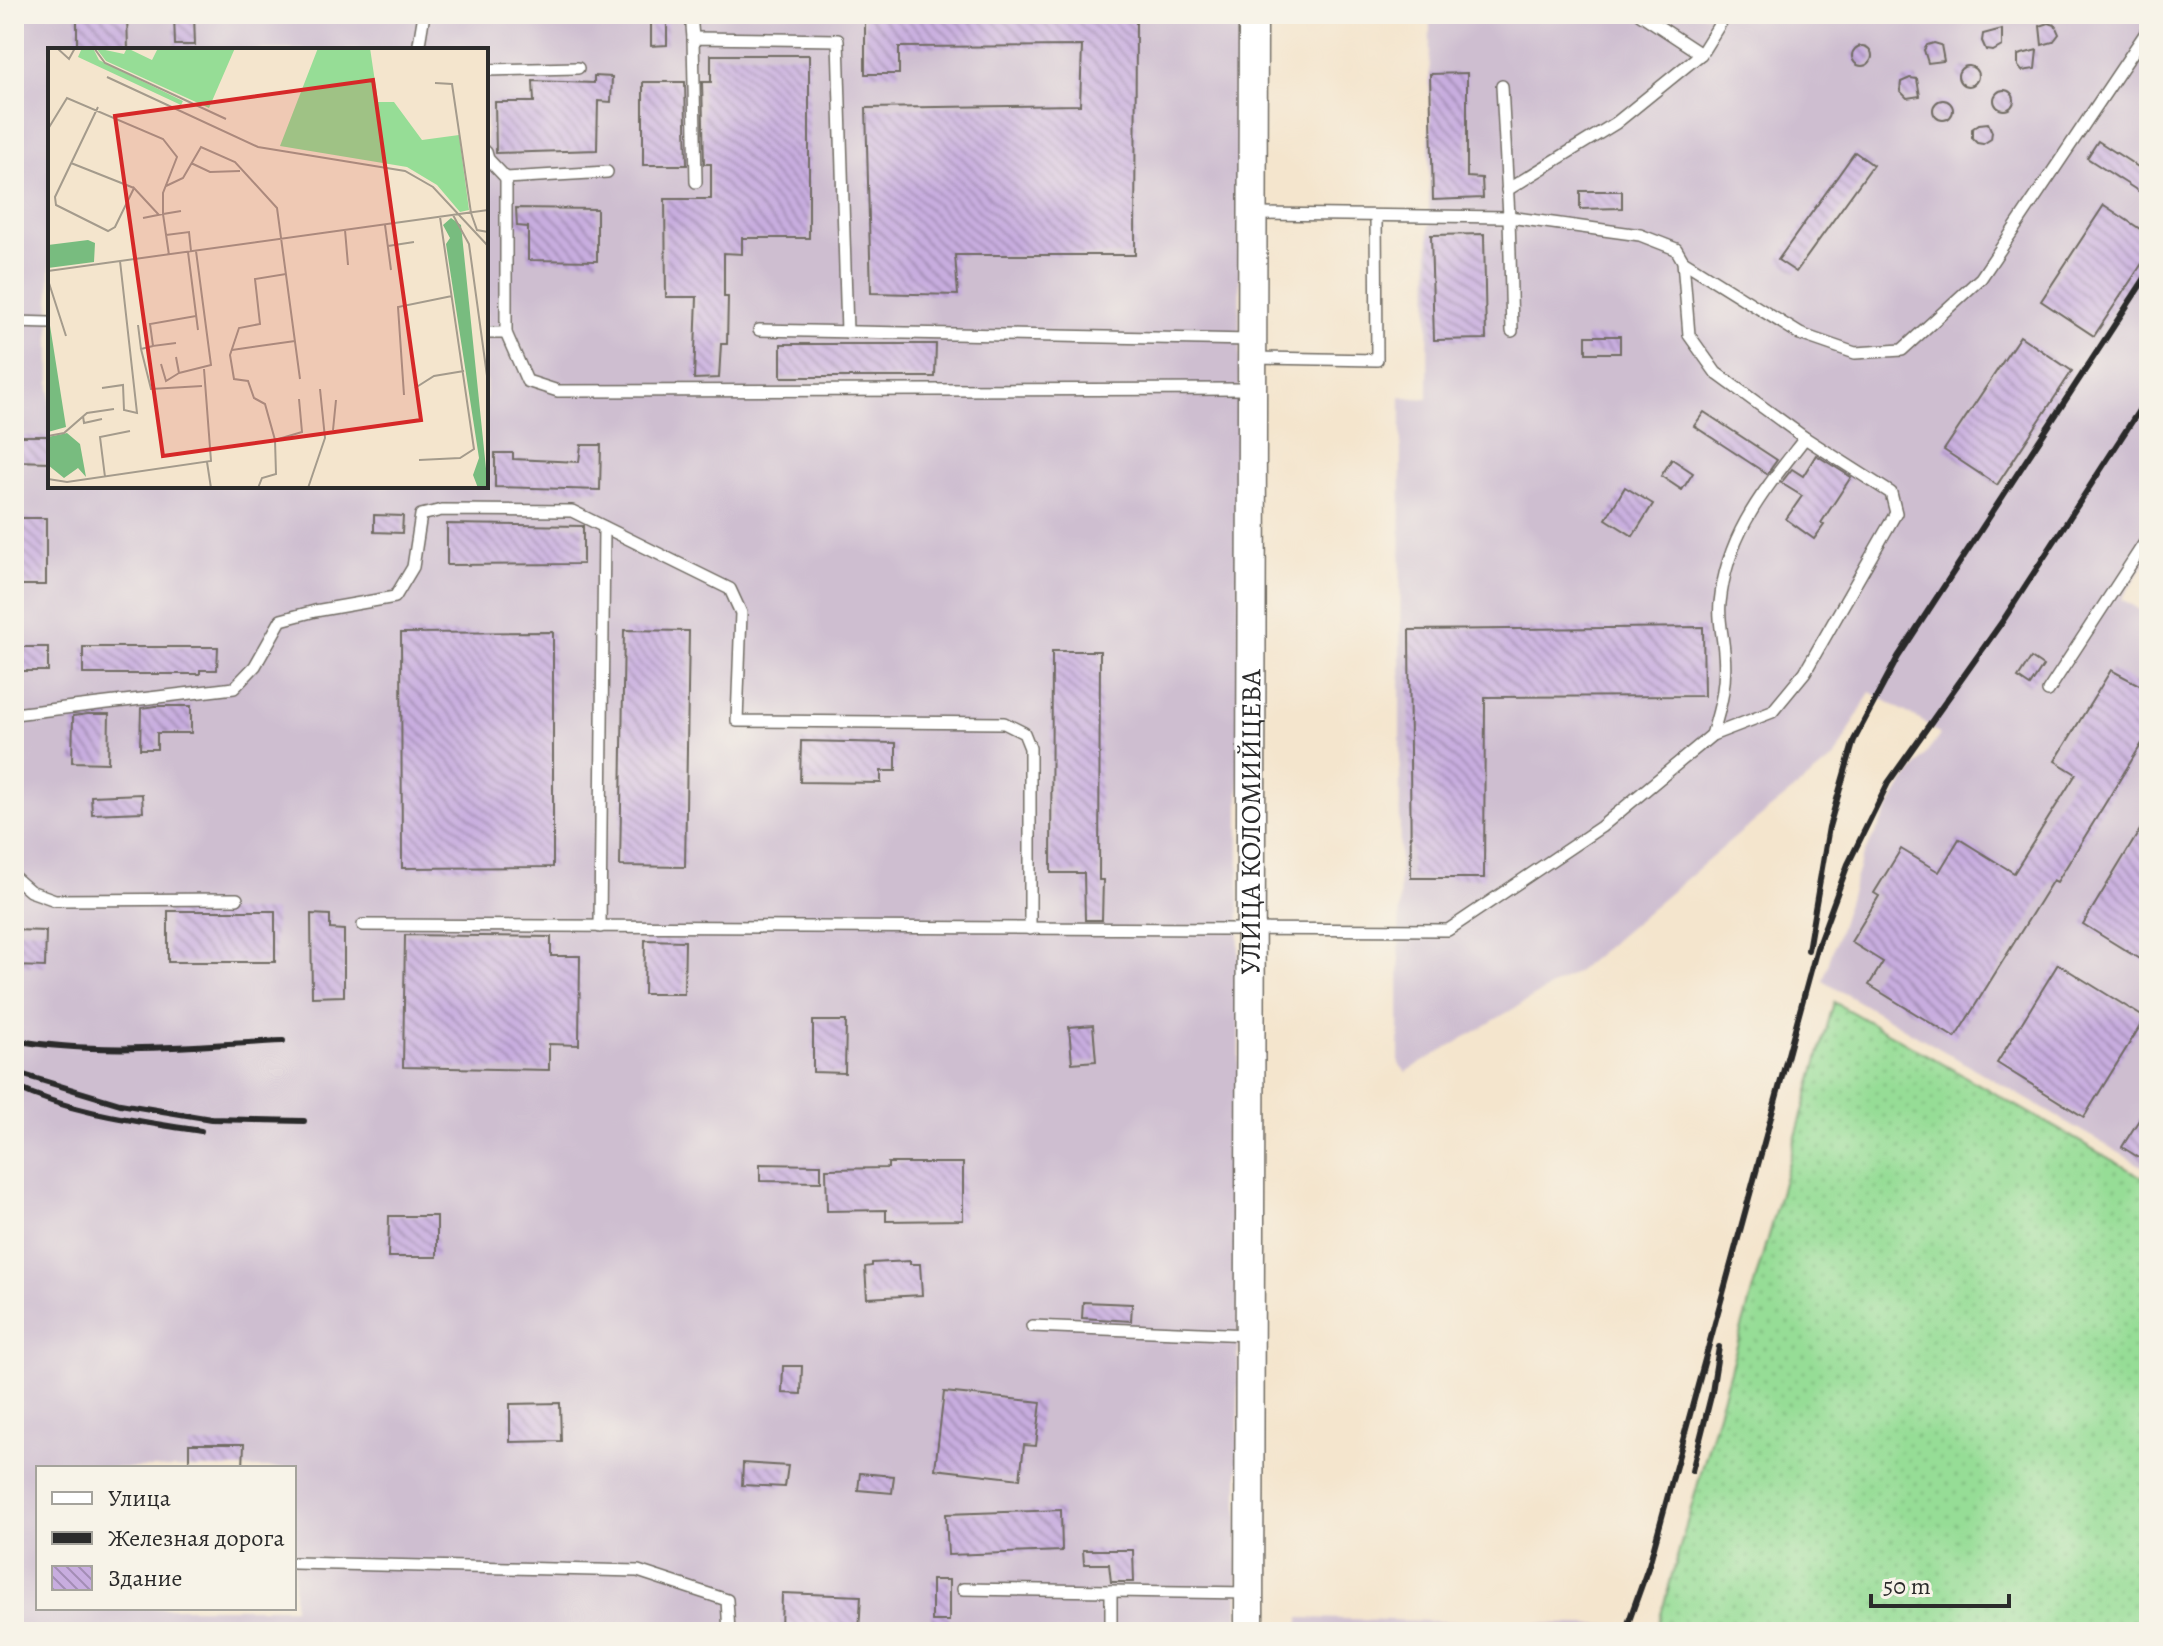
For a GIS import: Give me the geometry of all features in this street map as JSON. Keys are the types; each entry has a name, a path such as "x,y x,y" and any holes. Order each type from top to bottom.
{"street":[{"name":"УЛИЦА КОЛОМИЙЦЕВА","path":"1249,1632 1253,14"}],"lane":[{"path":"418,48 424,14"},
{"path":"691,14 696,182"},
{"path":"1640,14 1701,54"},
{"path":"1507,190 1616,123 1701,54 1726,14"},
{"path":"1683,261 1800,334 1855,353 1902,350 1981,278 2149,28"},
{"path":"693,38 838,40 847,332"},
{"path":"488,70 578,68"},
{"path":"1502,86 1512,331"},
{"path":"488,159 506,178 506,333 527,381 558,391 1252,389"},
{"path":"506,178 607,172"},
{"path":"363,925 1448,930 1601,827 1712,735 1772,712 1805,672 1896,513 1891,493 1805,438 1716,373 1689,335 1683,261 1676,249 1640,235 1509,217 1252,214"},
{"path":"759,330 1252,349 1377,360 1376,216"},
{"path":"14,322 48,323"},
{"path":"488,333 506,333"},
{"path":"1712,735 1724,695 1725,654 1719,605 1731,546 1751,508 1805,438"},
{"path":"14,714 234,688 255,666 281,620 395,597 413,567 421,515 442,510 572,511 730,589 741,613 737,721 1004,723 1024,733 1030,748 1030,929"},
{"path":"600,927 604,527"},
{"path":"2048,691 2149,536"},
{"path":"14,877 30,891 55,900 237,899"},
{"path":"1032,1326 1250,1335"},
{"path":"296,1563 638,1571 727,1600 729,1632"},
{"path":"963,1589 1249,1593"},
{"path":"1111,1591 1111,1632"}],"shaded area":[{"path":"14,14 1240,14 1238,1632 14,1632"},
{"path":"1430,14 2149,14 2149,557 2122,599 2149,616 2149,1170 1823,981 1862,858 1898,792 1940,735 1870,692 1835,757 1578,971 1406,1072 1399,1064 1401,397 1428,399"},
{"path":"1300,1618 1618,1625 1615,1632 1299,1632"}],"green space":[{"path":"1834,1002 2149,1181 2149,1632 1656,1632"}],"building":[{"path":"77,14 127,14 128,48 77,48"},
{"path":"174,14 194,14 195,45 175,45"},
{"path":"651,14 667,14 667,45 651,46"},
{"path":"865,14 1136,14 1135,255 955,255 958,295 871,293 866,108 1080,105 1082,46 899,47 899,74 865,74"},
{"path":"2055,25 2059,34 2053,42 2042,45 2040,26"},
{"path":"2002,29 2002,46 1993,51 1986,50 1983,34"},
{"path":"1934,43 1941,45 1944,61 1928,63 1924,50"},
{"path":"1862,46 1869,49 1872,56 1869,63 1862,66 1855,63 1852,56 1855,49"},
{"path":"2037,50 2035,69 2022,71 2018,66 2018,55"},
{"path":"711,55 809,55 809,238 742,238 742,254 724,253 724,297 728,297 727,344 721,344 719,378 694,379 697,297 666,297 665,199 711,199 711,164 704,164 702,82 711,82"},
{"path":"1964,66 1972,66 1978,76 1972,86 1964,86 1958,80 1958,72"},
{"path":"1467,73 1467,177 1482,178 1483,198 1433,200 1430,74"},
{"path":"594,76 612,77 611,102 598,101 597,150 496,153 495,102 534,102 533,81 594,83"},
{"path":"1917,79 1920,96 1907,98 1900,91 1901,82"},
{"path":"643,82 685,82 687,165 643,165"},
{"path":"2004,90 2011,93 2014,100 2011,107 2004,110 1997,107 1994,100 1997,93"},
{"path":"1943,100 1950,103 1953,110 1950,117 1943,120 1936,117 1933,110 1936,103"},
{"path":"1988,123 1991,139 1983,144 1977,143 1972,138 1972,129"},
{"path":"2098,141 2149,174 2149,198 2087,158"},
{"path":"1855,152 1873,165 1796,272 1778,260"},
{"path":"1580,191 1622,191 1622,208 1580,209"},
{"path":"2104,205 2149,235 2149,253 2094,336 2041,301"},
{"path":"516,208 597,209 597,261 528,260 528,227 517,226"},
{"path":"1484,234 1486,339 1434,340 1431,235"},
{"path":"1586,336 1620,336 1620,353 1586,353"},
{"path":"2020,336 2072,371 1997,485 1944,450"},
{"path":"781,344 936,344 935,377 781,377"},
{"path":"1704,412 1777,460 1767,474 1694,426"},
{"path":"14,436 48,436 48,462 14,461"},
{"path":"581,445 601,445 600,490 495,487 495,453 513,453 513,459 579,462"},
{"path":"1816,455 1851,477 1814,539 1786,519 1802,496 1781,483 1792,469 1803,476"},
{"path":"1672,459 1693,473 1682,490 1661,476"},
{"path":"1625,487 1653,504 1633,536 1606,519"},
{"path":"374,515 403,516 402,533 374,532"},
{"path":"14,518 46,518 46,585 14,585"},
{"path":"447,524 583,526 583,564 447,565"},
{"path":"1703,627 1704,696 1485,697 1484,878 1411,878 1409,630"},
{"path":"624,630 689,631 685,867 620,866"},
{"path":"553,632 553,867 402,868 401,633"},
{"path":"14,647 48,647 48,671 14,671"},
{"path":"83,647 218,647 217,670 200,670 200,674 83,674"},
{"path":"1052,651 1100,651 1099,880 1103,880 1102,920 1085,920 1084,873 1051,873"},
{"path":"2031,658 2043,666 2030,686 2018,678"},
{"path":"2111,670 2149,690 2149,732 2057,882 2053,880 1955,1038 1869,985 1883,962 1851,942 1879,896 1874,893 1901,849 1939,872 1959,839 2014,873 2076,774 2055,761"},
{"path":"191,706 191,733 157,733 157,749 140,749 141,708"},
{"path":"109,714 108,763 72,762 73,716"},
{"path":"801,741 896,743 896,771 881,771 881,783 800,782"},
{"path":"142,794 143,812 92,814 91,796"},
{"path":"2149,815 2149,965 2083,924"},
{"path":"168,911 275,911 275,962 168,962"},
{"path":"311,914 330,915 330,929 344,930 344,996 312,997"},
{"path":"14,930 46,931 45,967 14,966"},
{"path":"405,935 551,937 551,956 580,956 579,1045 549,1044 549,1070 403,1067"},
{"path":"645,940 685,941 684,994 644,994"},
{"path":"2058,964 2145,1018 2084,1117 1997,1063"},
{"path":"813,1021 846,1021 845,1073 813,1072"},
{"path":"1093,1025 1096,1061 1072,1063 1069,1027"},
{"path":"2149,1104 2149,1164 2122,1147"},
{"path":"888,1163 963,1163 963,1220 886,1221 886,1210 827,1211 826,1169 888,1168"},
{"path":"760,1164 821,1165 821,1182 760,1181"},
{"path":"389,1216 437,1216 437,1257 388,1257"},
{"path":"910,1261 910,1264 920,1264 922,1295 867,1298 865,1267 872,1266 872,1263"},
{"path":"1083,1302 1132,1304 1131,1321 1082,1318"},
{"path":"783,1366 802,1366 801,1394 782,1393"},
{"path":"944,1392 1041,1402 1036,1446 1024,1445 1020,1479 935,1469"},
{"path":"560,1403 561,1441 510,1442 510,1404"},
{"path":"189,1444 244,1444 243,1466 189,1466"},
{"path":"743,1463 788,1466 785,1487 742,1485"},
{"path":"860,1473 894,1476 892,1493 858,1490"},
{"path":"1061,1510 1062,1551 948,1555 946,1514"},
{"path":"1083,1550 1133,1550 1134,1582 1111,1582 1109,1564 1084,1564"},
{"path":"932,1580 949,1580 949,1621 932,1621"},
{"path":"782,1593 861,1596 859,1632 781,1632"}],"railway":[{"path":"1808,950 1829,827 1854,740 1898,657 2149,272"},
{"path":"1625,1632 1649,1565 1817,948 1848,864 1888,783 2004,619 2149,395"},
{"path":"14,1040 115,1048 283,1041"},
{"path":"14,1072 120,1104 211,1119 304,1121"},
{"path":"14,1086 82,1110 201,1131"},
{"path":"1692,1471 1712,1392 1719,1347"}]}
